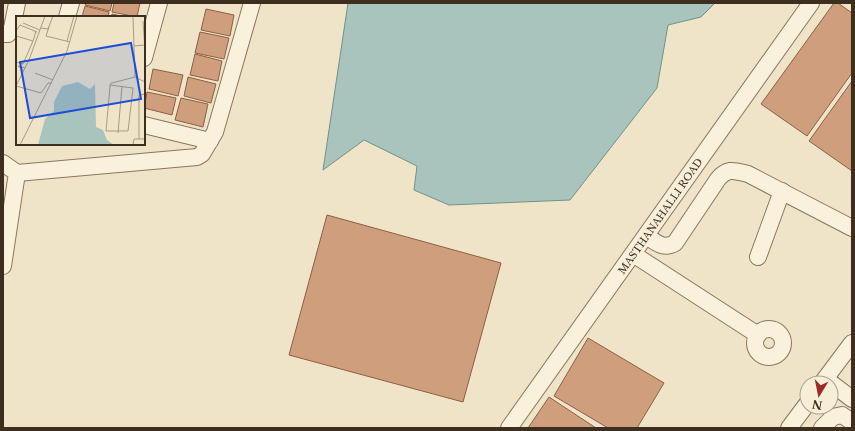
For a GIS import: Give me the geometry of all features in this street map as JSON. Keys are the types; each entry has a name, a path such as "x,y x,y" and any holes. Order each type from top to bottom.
{"street":[{"path":"3,34 8,34 12,28 16,3"},
{"path":"67,16 71,3"},
{"path":"145,54 159,3"},
{"path":"3,163 17,173 197,157 202,154 215,132 252,3"},
{"name":"MASTHANAHALLI ROAD","path":"509,428 812,3"},
{"path":"145,125 210,141"},
{"path":"646,236 661,246 669,247 675,243 718,179 729,171 737,171 748,174 852,228"},
{"path":"3,266 17,173"},
{"path":"758,257 782,192"},
{"path":"633,254 758,335"},
{"path":"834,375 846,364 852,343"},
{"path":"839,390 852,399"},
{"path":"789,428 799,415"},
{"path":"822,428 833,417 842,415 852,422"}],"water":[{"path":"348,3 715,3 701,17 668,25 657,88 570,200 449,205 414,190 417,166 364,140 323,170"}],"building":[{"path":"86,3 112,3 110,11 85,5"},
{"path":"114,3 140,3 137,16 112,12"},
{"path":"834,3 838,3 852,13 852,73 807,136 761,104"},
{"path":"85,6 109,12 108,16 82,16"},
{"path":"206,9 234,15 230,36 201,30"},
{"path":"200,32 229,38 224,59 195,53"},
{"path":"195,54 222,61 218,81 190,75"},
{"path":"153,69 183,75 178,96 149,89"},
{"path":"188,77 216,84 211,103 184,96"},
{"path":"852,81 852,171 809,141"},
{"path":"147,92 176,98 172,115 145,108"},
{"path":"181,98 208,104 203,127 175,120"},
{"path":"327,215 501,263 463,402 289,355"},
{"path":"588,338 664,383 637,428 608,428 554,396"},
{"path":"549,397 596,428 528,428"}]}
